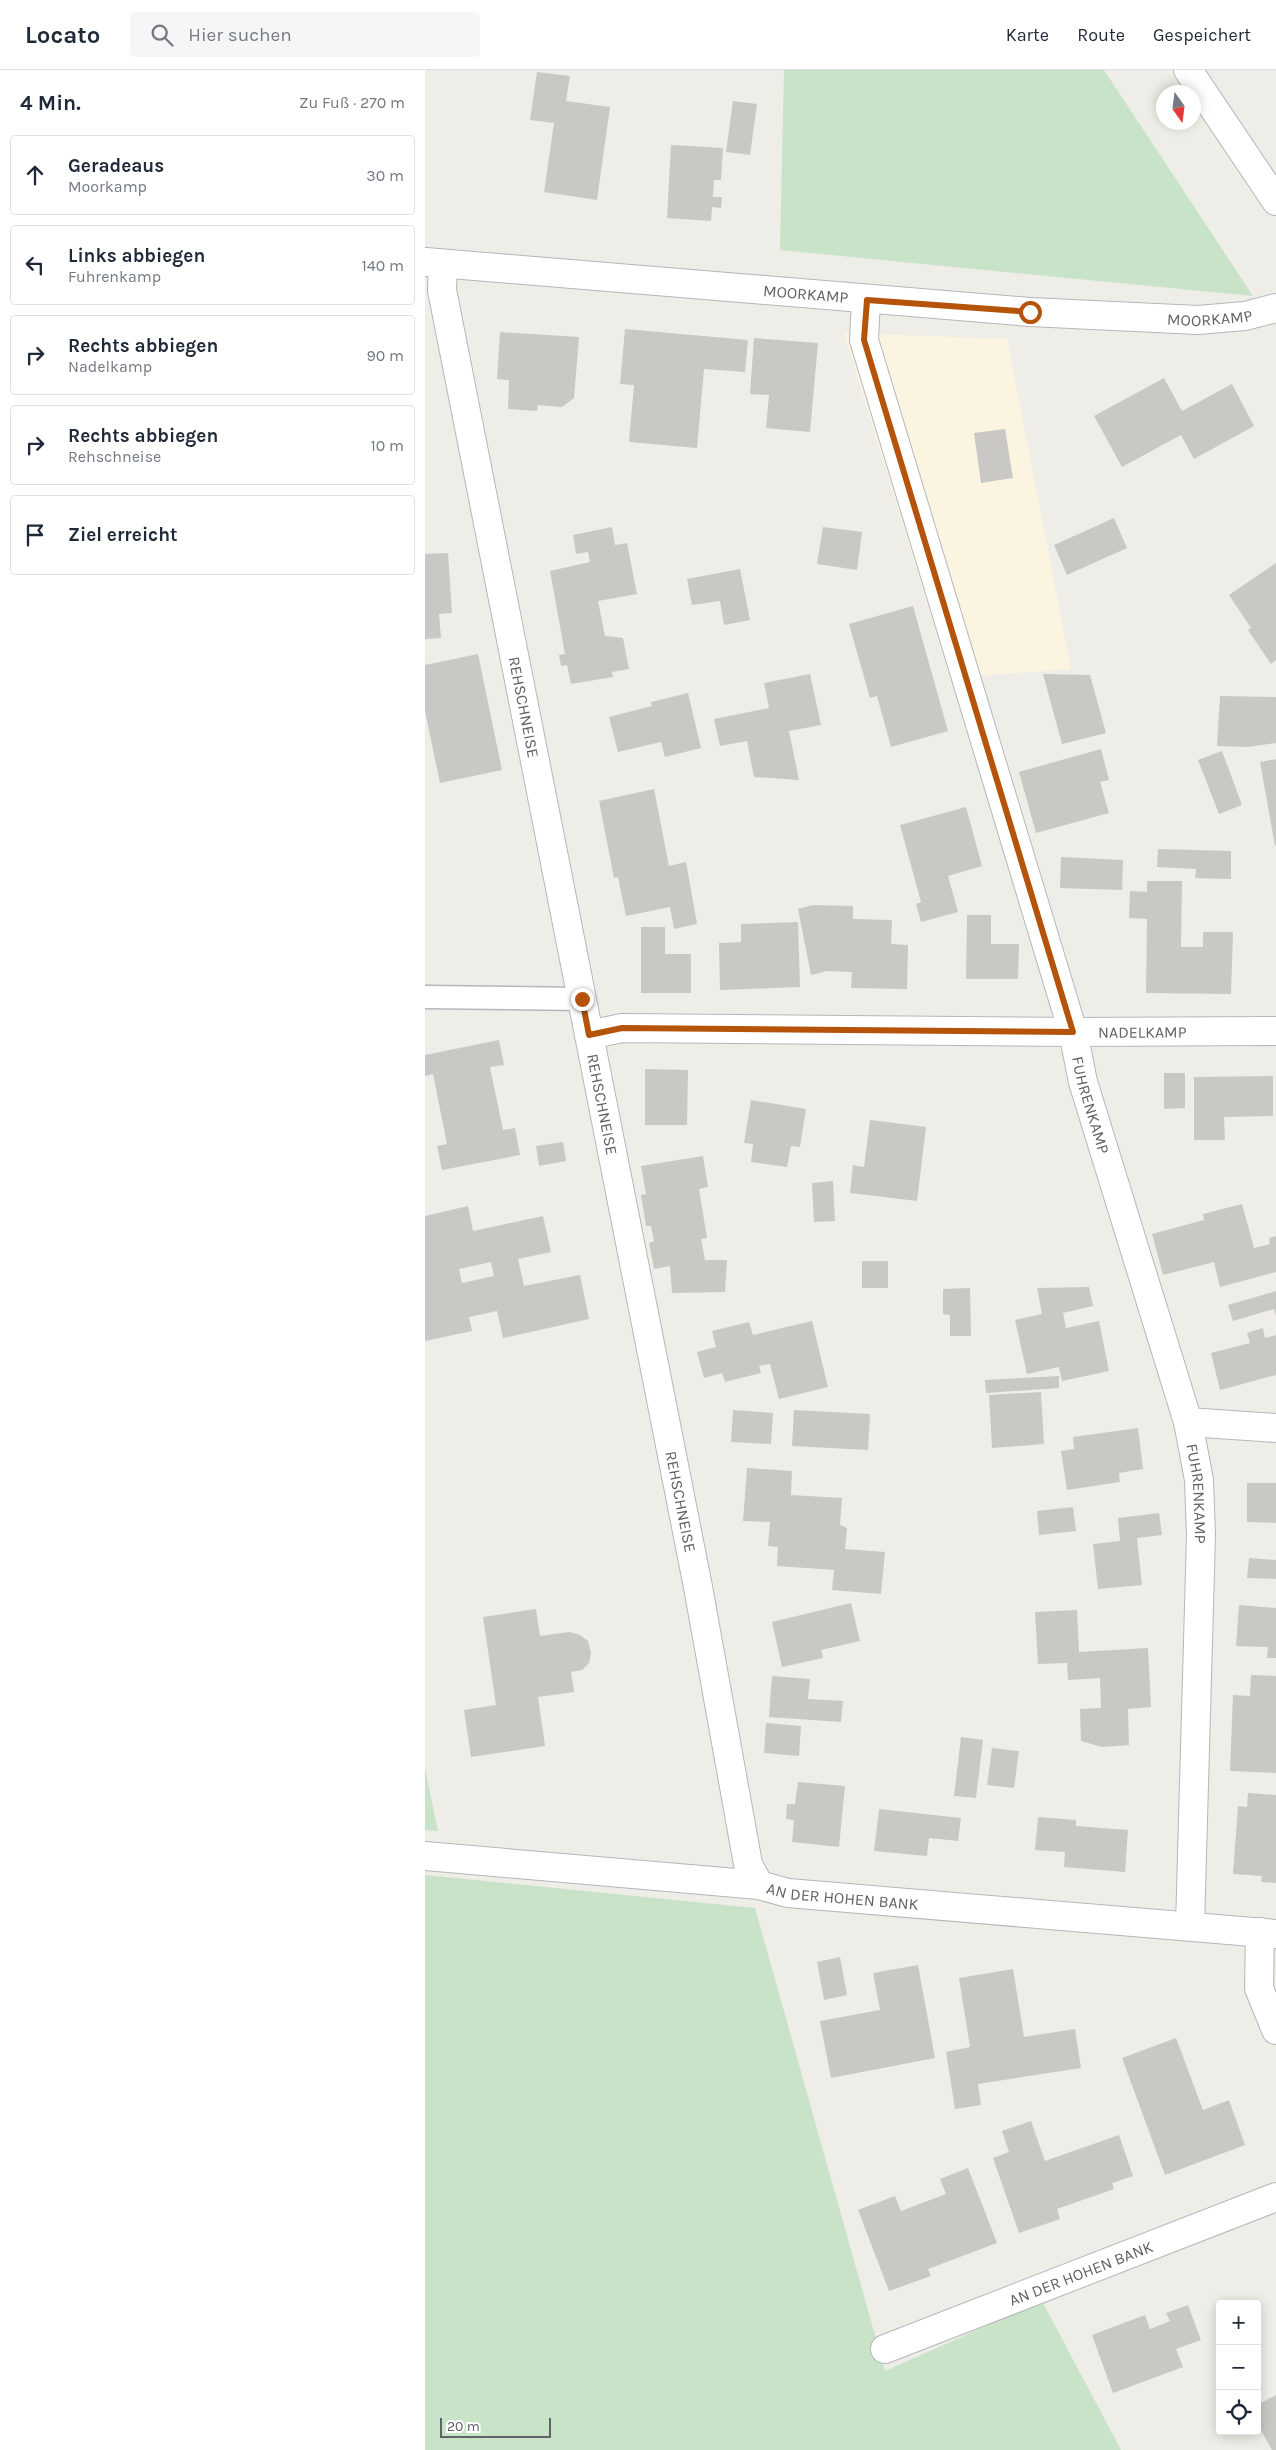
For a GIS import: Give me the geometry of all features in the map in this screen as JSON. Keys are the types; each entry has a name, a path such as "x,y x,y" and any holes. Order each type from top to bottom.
{"street":[{"path":"1188,70 1276,201"},
{"name":"MOORKAMP","path":"434,263 1030,312 1198,320 1245,316 1276,308"},
{"name":"REHSCHNEISE","path":"434,263 442,290 698,1588 748,1864 759,1885"},
{"name":"FUHRENKAMP","path":"867,300 864,340 1073,1032 1083,1082 1188,1422 1199,1480 1201,1535 1191,1926"},
{"name":"NADELKAMP","path":"589,1035 622,1028 1073,1032 1276,1031"},
{"path":"1188,1422 1276,1428"},
{"name":"AN DER HOHEN BANK","path":"425,1856 759,1885 787,1894 1268,1933 1259,1988 1276,2030"},
{"name":"AN DER HOHEN BANK","path":"885,2349 1276,2196"}],"lane":[{"path":"425,997 582,999"}],"shaded area":[{"path":"844,333 1007,339 1071,669 950,678"}],"green space":[{"path":"784,70 1104,70 1253,296 780,250"},
{"path":"425,1768 438,1831 425,1830"},
{"path":"425,1875 755,1908 885,2371 1042,2301 1121,2450 425,2450"}],"building":[{"path":"537,72 570,76 566,101 610,107 597,200 544,192 554,123 530,120"},
{"path":"733,101 757,104 750,155 726,152"},
{"path":"671,145 723,148 721,180 714,180 713,197 722,197 721,208 712,207 711,221 667,218"},
{"path":"625,329 748,340 745,372 704,369 697,448 629,442 634,385 620,384"},
{"path":"500,332 579,337 574,398 562,407 538,405 537,411 508,409 509,380 497,379"},
{"path":"754,338 818,343 810,432 766,428 769,395 750,394"},
{"path":"1164,378 1182,411 1232,384 1254,426 1194,459 1181,435 1122,467 1094,416"},
{"path":"1005,429 1013,478 981,483 974,433"},
{"path":"1114,518 1127,548 1067,575 1054,545"},
{"path":"612,527 615,545 627,543 637,594 598,601 605,636 623,638 629,669 612,672 613,677 571,684 567,665 561,666 559,655 565,654 550,571 590,562 588,552 576,554 573,535"},
{"path":"823,527 862,532 857,570 817,564"},
{"path":"448,553 452,613 439,614 441,638 425,639 425,554"},
{"path":"1276,563 1276,660 1271,664 1248,630 1251,628 1229,595"},
{"path":"740,569 750,620 724,625 720,601 692,605 687,579"},
{"path":"913,606 948,731 891,747 877,696 870,698 849,624"},
{"path":"478,654 502,770 440,783 425,711 425,665"},
{"path":"810,674 821,725 789,731 799,780 754,777 747,741 720,746 714,719 769,708 764,683"},
{"path":"1043,674 1090,675 1106,733 1062,744"},
{"path":"688,693 701,748 665,757 661,742 618,752 609,717 652,706 651,702"},
{"path":"1220,696 1276,697 1276,743 1247,747 1217,746"},
{"path":"1101,749 1109,780 1100,782 1109,813 1036,833 1019,772"},
{"path":"1222,751 1242,805 1219,814 1198,760"},
{"path":"1276,759 1276,846 1275,846 1260,762"},
{"path":"654,789 669,866 686,862 697,924 674,929 670,907 626,916 618,877 614,878 599,801"},
{"path":"966,807 982,866 948,876 958,912 921,922 916,904 921,902 900,825"},
{"path":"1158,849 1231,851 1231,879 1195,878 1196,869 1157,867"},
{"path":"1061,857 1123,860 1122,890 1060,888"},
{"path":"1147,881 1182,881 1181,947 1203,947 1203,932 1233,932 1231,994 1146,993 1147,919 1129,918 1130,891 1147,892"},
{"path":"813,905 853,906 853,919 892,920 891,944 908,945 907,989 851,988 852,972 827,971 811,975 798,909"},
{"path":"967,915 991,915 991,944 1019,944 1018,979 966,979"},
{"path":"798,922 800,987 720,990 719,943 741,942 741,924"},
{"path":"641,927 665,927 665,954 691,954 691,993 641,993"},
{"path":"499,1040 504,1065 490,1067 503,1130 515,1128 520,1155 442,1170 437,1146 447,1144 433,1074 425,1076 425,1055"},
{"path":"645,1069 688,1070 687,1125 645,1125"},
{"path":"1164,1073 1185,1073 1185,1108 1164,1109"},
{"path":"1273,1076 1273,1116 1224,1117 1225,1140 1194,1140 1194,1077"},
{"path":"751,1100 806,1109 800,1147 791,1146 787,1167 751,1162 753,1144 744,1143"},
{"path":"870,1120 926,1127 917,1201 850,1193 853,1165 864,1167"},
{"path":"563,1142 566,1161 539,1166 536,1146"},
{"path":"703,1156 708,1187 699,1189 707,1238 701,1239 705,1260 727,1260 725,1292 672,1293 670,1266 654,1269 649,1243 654,1241 651,1226 646,1226 641,1195 646,1194 641,1166"},
{"path":"833,1181 835,1221 814,1222 812,1183"},
{"path":"1242,1204 1254,1248 1270,1244 1269,1238 1276,1236 1276,1272 1220,1287 1214,1262 1163,1275 1152,1234 1204,1220 1203,1214"},
{"path":"468,1206 473,1231 543,1216 551,1252 518,1259 524,1286 580,1275 589,1319 503,1338 497,1311 469,1317 472,1331 425,1341 425,1216","holes":["491,1262 494,1276 462,1283 459,1269"]},
{"path":"862,1261 888,1261 888,1288 862,1288"},
{"path":"1089,1287 1093,1306 1063,1313 1066,1328 1099,1321 1109,1371 1062,1381 1059,1367 1027,1374 1015,1320 1042,1314 1037,1288"},
{"path":"970,1288 971,1336 950,1336 950,1315 943,1314 943,1289"},
{"path":"1276,1291 1276,1316 1274,1309 1233,1321 1228,1305"},
{"path":"812,1321 828,1387 779,1399 770,1364 759,1366 761,1373 725,1382 722,1373 704,1378 697,1352 716,1347 712,1331 749,1322 753,1335"},
{"path":"1263,1328 1265,1338 1276,1335 1276,1375 1220,1390 1211,1353 1250,1343 1247,1333"},
{"path":"1059,1376 1059,1388 986,1393 985,1380"},
{"path":"1041,1392 1044,1444 992,1448 989,1395"},
{"path":"733,1410 773,1413 771,1444 731,1442"},
{"path":"794,1410 870,1414 868,1450 792,1446"},
{"path":"1138,1428 1143,1469 1119,1473 1120,1482 1067,1490 1061,1451 1074,1449 1073,1437"},
{"path":"747,1468 792,1471 791,1495 842,1498 840,1525 847,1528 845,1549 885,1552 881,1594 832,1590 834,1570 777,1566 778,1547 768,1546 770,1522 743,1521"},
{"path":"1247,1483 1276,1483 1276,1523 1247,1522"},
{"path":"1073,1507 1076,1531 1039,1535 1037,1511"},
{"path":"1159,1513 1162,1535 1137,1538 1142,1585 1098,1589 1093,1544 1120,1541 1118,1518"},
{"path":"1249,1558 1276,1560 1276,1579 1247,1578"},
{"path":"851,1603 860,1641 821,1650 823,1658 782,1667 772,1622"},
{"path":"1239,1605 1276,1608 1276,1658 1267,1658 1268,1647 1236,1646"},
{"path":"536,1609 540,1636 569,1632 580,1635 588,1641 591,1653 589,1663 582,1670 571,1672 574,1692 538,1697 545,1746 471,1757 464,1710 496,1705 483,1617"},
{"path":"1077,1610 1079,1652 1148,1648 1151,1707 1128,1709 1129,1745 1102,1747 1081,1741 1080,1709 1101,1708 1100,1678 1068,1680 1067,1663 1038,1664 1035,1612"},
{"path":"1251,1675 1276,1676 1276,1773 1230,1771 1233,1695 1250,1696"},
{"path":"772,1676 810,1679 808,1699 843,1701 841,1722 769,1717"},
{"path":"766,1723 801,1726 799,1756 764,1753"},
{"path":"961,1737 983,1740 976,1798 954,1796"},
{"path":"992,1748 1019,1751 1014,1788 987,1785"},
{"path":"798,1782 845,1786 839,1847 792,1842 794,1820 786,1819 787,1804 795,1804"},
{"path":"1248,1793 1276,1795 1276,1883 1261,1882 1262,1876 1233,1874 1238,1806 1247,1807"},
{"path":"879,1809 961,1818 958,1841 929,1838 927,1856 874,1851"},
{"path":"1038,1817 1076,1820 1076,1826 1128,1830 1125,1872 1064,1867 1065,1852 1035,1850"},
{"path":"840,1957 847,1995 824,2000 817,1962"},
{"path":"918,1965 935,2058 831,2078 820,2021 880,2010 873,1973"},
{"path":"1013,1969 1024,2037 1075,2029 1081,2068 978,2084 981,2105 955,2109 946,2052 970,2047 959,1978"},
{"path":"1176,2038 1203,2110 1229,2100 1245,2145 1165,2175 1122,2058"},
{"path":"1031,2121 1045,2161 1119,2135 1133,2176 1112,2183 1114,2189 1057,2209 1060,2219 1019,2233 993,2158 1009,2152 1002,2131"},
{"path":"968,2168 997,2243 928,2269 931,2276 889,2291 858,2210 895,2196 901,2211 946,2194 940,2179"},
{"path":"1188,2305 1201,2340 1176,2349 1183,2367 1113,2393 1092,2335 1145,2315 1150,2329 1170,2321 1166,2313"},
{"path":"1276,2395 1276,2450 1272,2450 1261,2430 1261,2403"}],"route":[{"path":"582,999 589,1035 622,1028 1073,1032 864,340 867,300 1030,312"}]}
